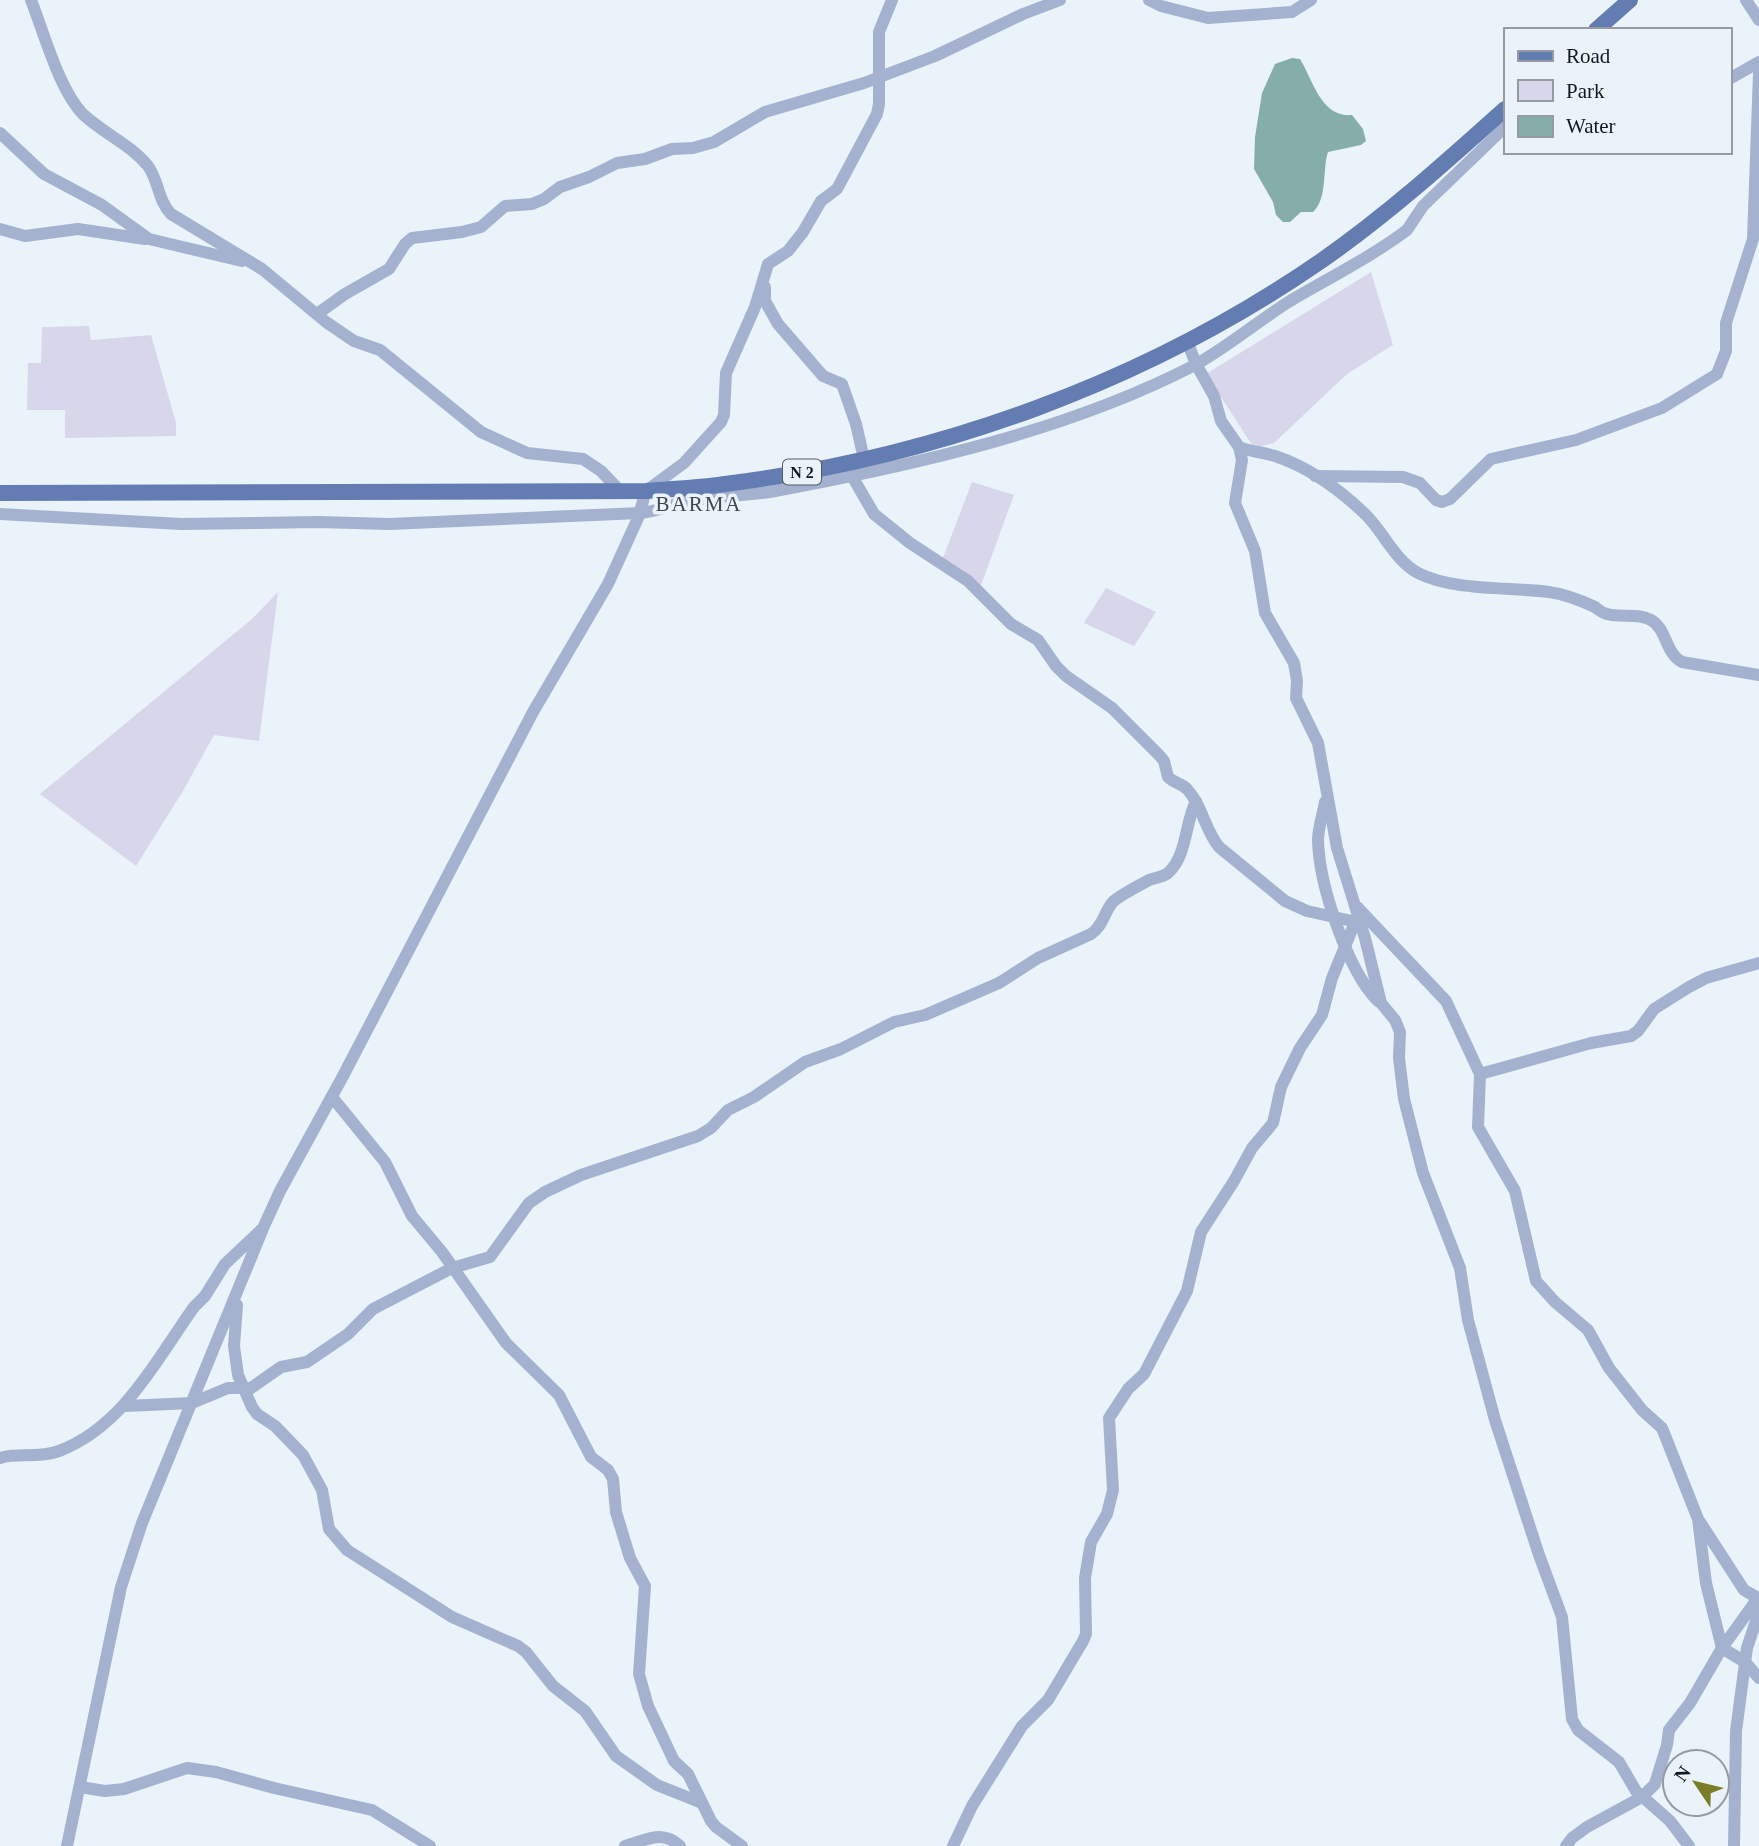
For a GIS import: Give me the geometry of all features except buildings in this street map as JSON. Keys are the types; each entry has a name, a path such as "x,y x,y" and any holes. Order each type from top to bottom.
{"main road":[{"path":"1598,28 1630,0"},
{"name":"N 2","path":"0,493 646,491 724,484 864,459 998,422 1095,385 1187,341 1283,285 1340,247 1418,186 1504,110"}],"street":[{"path":"31,0 71,99 83,115 107,134 127,145 145,163 158,187 164,207 171,214 251,263 354,341 380,350 481,432 527,453 583,459 601,471 620,491"},
{"path":"68,1846 124,1578 142,1523 264,1226 533,712 608,584 640,513 646,491 684,463 721,422 724,415 726,373 772,260 788,251 821,201 837,188 877,114 879,32 892,0"},
{"path":"1023,14 1030,0"},
{"path":"317,314 345,293 388,268 412,238 481,227 505,206 532,204 560,187 617,163 714,142 765,112 878,78 935,56 1023,14 1060,0"},
{"path":"1150,1 1208,18 1292,12 1311,0"},
{"path":"1746,0 1759,20"},
{"path":"1731,78 1759,62"},
{"path":"1315,476 1403,477 1420,483 1436,500 1442,502 1450,499 1491,459 1576,440 1662,408 1717,374 1726,351 1726,323 1751,244 1759,73"},
{"path":"0,514 181,524 389,524 640,513 659,511 685,502 754,495 852,476 961,450 1064,419 1138,392 1196,364 1264,317 1407,229 1423,206 1504,128"},
{"path":"0,133 44,174 102,205 149,239"},
{"path":"0,229 25,236 78,229 149,239 251,263"},
{"path":"1751,244 1759,260"},
{"path":"764,276 765,301 778,324 823,376 842,384 856,424 864,459"},
{"path":"1187,341 1214,396 1221,421 1239,447 1242,460 1235,503 1255,551 1265,613 1294,663 1296,698 1318,743 1336,848 1381,1003"},
{"path":"1239,447 1275,456 1315,476 1366,515 1406,565 1419,573 1437,580 1553,592 1595,607 1603,613 1644,617 1653,620 1659,627 1675,658 1682,662 1759,675"},
{"path":"852,476 874,514 968,581 1011,624 1038,640 1066,676 1112,708 1159,755 1164,761 1168,778 1182,785 1196,801 1211,837 1219,847 1285,901 1307,911 1336,918 1356,916 1375,926 1446,1001 1480,1074 1478,1127 1515,1191 1536,1282 1588,1330 1609,1368 1642,1410 1662,1428 1698,1519 1744,1590 1759,1597"},
{"path":"1326,794 1318,839 1328,898 1345,946 1369,992 1395,1020 1400,1032 1399,1058 1404,1099 1423,1173 1460,1268 1468,1320 1495,1420 1562,1617 1572,1720 1578,1730 1619,1762 1636,1791 1670,1821 1689,1846"},
{"path":"124,1406 192,1403 228,1388 251,1388 281,1367 307,1362 348,1334 373,1309 452,1268 490,1257 529,1203 545,1192 581,1175 698,1136 711,1128 728,1110 754,1097 805,1062 841,1049 894,1022 925,1015 999,983 1038,958 1091,934 1098,930 1118,897 1169,872 1176,862 1189,814 1196,801"},
{"path":"1356,916 1375,926"},
{"path":"956,1844 972,1806 1023,1726 1048,1700 1083,1641 1086,1634 1084,1578 1091,1542 1107,1514 1112,1490 1109,1418 1128,1389 1144,1374 1187,1292 1201,1232 1252,1148 1273,1123 1282,1087 1300,1048 1322,1016 1356,916"},
{"path":"1480,1074 1591,1043 1631,1036 1654,1009 1689,987 1706,978 1759,963"},
{"path":"332,1097 385,1161 412,1216 442,1252 506,1343 559,1395 592,1457 608,1470 619,1523 630,1558 645,1586 639,1674 648,1706 674,1761 688,1774 716,1827 742,1846"},
{"path":"0,1458 39,1457 60,1451 104,1426 124,1406 194,1307 205,1296 225,1264 264,1226"},
{"path":"238,1292 234,1346 238,1375 257,1414 275,1426 303,1455 316,1475 322,1490 328,1529 342,1545 452,1617 518,1646 526,1652 552,1686 585,1711 616,1756 657,1785 702,1803"},
{"path":"1698,1519 1706,1583 1722,1648 1745,1662 1759,1678"},
{"path":"1566,1846 1587,1826 1642,1797 1655,1784 1661,1770 1669,1730 1690,1703 1722,1648 1759,1597"},
{"path":"1734,1846 1736,1731 1745,1662 1758,1615 1759,1597"},
{"path":"80,1787 124,1789 187,1768 215,1772 372,1810 430,1846"},
{"path":"625,1846 660,1836 670,1837 680,1846"}],"green space":[{"path":"1371,272 1393,345 1347,374 1274,443 1254,448 1206,374"},
{"path":"89,326 91,340 151,335 176,423 176,436 65,438 65,410 27,410 28,363 41,363 42,327"},
{"path":"972,482 1014,495 981,585 968,581 941,563"},
{"path":"1106,588 1156,612 1134,646 1084,623"},
{"path":"278,592 259,741 214,735 136,866 40,794 252,619"}],"water":[{"path":"1292,58 1300,59 1325,104 1341,114 1352,115 1363,129 1366,141 1361,145 1328,152 1323,192 1318,206 1313,212 1301,212 1290,222 1283,222 1276,215 1273,202 1254,169 1255,137 1262,93 1275,64"}],"district":[{"name":"BARMA","path":"699,504"}]}
